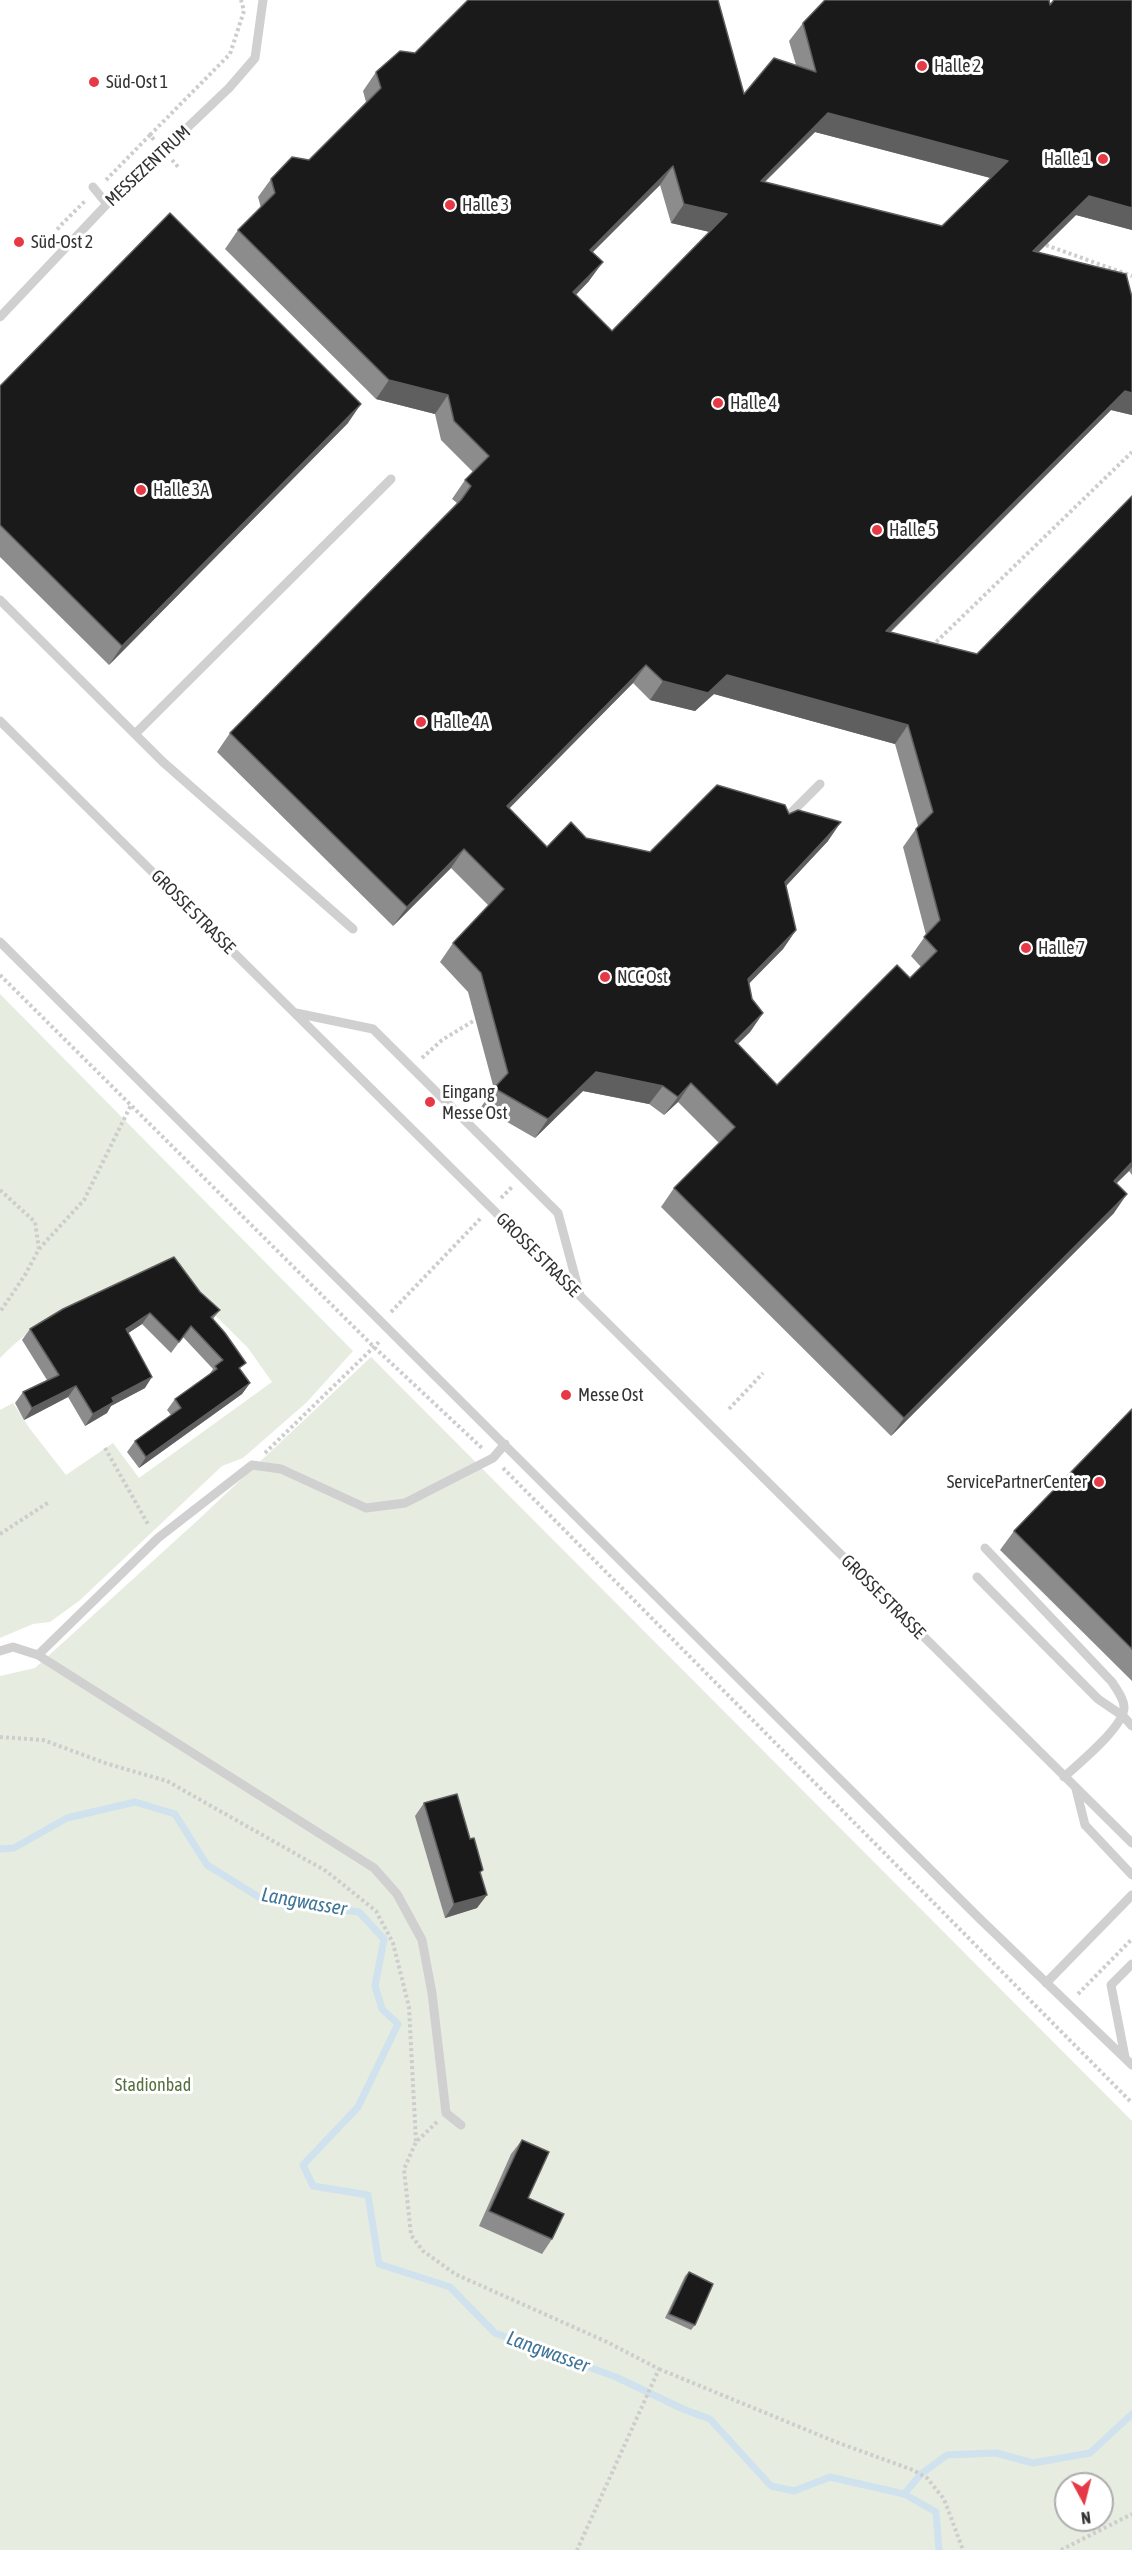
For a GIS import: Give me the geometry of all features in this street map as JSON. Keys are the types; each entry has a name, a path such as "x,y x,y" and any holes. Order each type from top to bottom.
{"lane":[{"name":"MESSEZENTRUM","path":"0,317 108,204 229,88 255,58 263,0"},
{"path":"93,187 108,204"},
{"path":"135,734 391,478"},
{"path":"0,600 163,762 352,929"},
{"name":"GROSSE STRASSE","path":"0,721 1132,1843"},
{"path":"778,826 820,784"},
{"path":"0,942 1067,2004 1129,2061"},
{"path":"294,1013 373,1029 558,1213 581,1297"},
{"path":"38,1655 158,1538 252,1465 281,1469 366,1508 405,1503 493,1458 505,1444"},
{"path":"985,1548 1112,1682 1121,1697 1124,1707 1123,1716 1064,1777"},
{"path":"977,1577 1098,1699 1123,1716 1132,1726"},
{"path":"0,1651 13,1647 38,1655 374,1868 397,1894 422,1940 432,1993 446,2113 461,2125"},
{"path":"1076,1788 1085,1825 1132,1875"},
{"path":"1046,1983 1132,1895"},
{"path":"1129,2061 1111,1985 1132,1964"}],"path":[{"path":"150,135 230,54 244,11 241,0"},
{"path":"1046,245 1132,276"},
{"path":"926,653 1132,452"},
{"path":"0,975 375,1348 493,1458 1132,2103"},
{"path":"422,1058 442,1040 475,1020"},
{"path":"0,1312 39,1249 84,1200 131,1105"},
{"path":"252,1465 375,1348 386,1325 491,1208 522,1178"},
{"path":"0,1190 35,1221 39,1249"},
{"path":"729,1409 763,1373"},
{"path":"105,1448 158,1538"},
{"path":"0,1534 49,1502"},
{"path":"0,1737 43,1740 108,1764 167,1781 326,1871 376,1911 393,1944 409,2007 416,2142"},
{"path":"1067,2004 1132,1939"},
{"path":"446,2113 416,2142 404,2169 411,2235 423,2251 455,2274 607,2342 659,2369 836,2442 914,2470 927,2478 944,2499 963,2550"},
{"path":"577,2550 659,2369"},
{"path":"1061,2550 1132,2514"}],"green space":[{"path":"0,994 353,1351 307,1402 243,1458 222,1466 79,1601 50,1622 33,1624 0,1638 0,1410 13,1403 66,1475 113,1443 139,1478 272,1382 248,1348 164,1264 98,1292 56,1314 18,1341 0,1358"},
{"name":"Stadionbad","path":"371,1357 1132,2121 1132,2550 0,2550 0,1676 35,1668 198,1520"}],"building":[{"path":"468,0 718,0 744,94 774,58 816,72 803,23 825,0 1049,0 1050,5 1054,0 1132,0 1132,208 1089,196 1033,251 1126,274 1132,297 1132,393 1125,391 886,631 977,654 1132,496 1132,1162 1114,1181 1127,1194 904,1418 674,1188 735,1127 691,1083 678,1097 663,1086 596,1072 548,1119 494,1088 508,1073 481,973 453,943 504,889 464,849 407,907 230,733 461,500 471,486 465,480 489,456 454,421 448,395 389,380 238,230 275,193 271,179 292,157 309,160 381,88 376,72 400,51 415,53","holes":["828,113 1008,161 942,226 761,181","673,166 684,204 727,214 612,331 573,292 603,262 590,250","646,665 663,681 708,693 727,675 908,725 933,812 916,829 940,920 924,937 937,951 910,978 897,965 777,1085 735,1041 763,1013 752,999 748,979 796,930 785,882 841,822 798,810 789,814 785,805 717,785 650,852 586,838 571,822 547,847 507,806"]},
{"name":"Halle 3A","path":"170,213 361,404 122,646 0,525 0,386"},
{"path":"174,1257 200,1292 220,1310 211,1317 246,1363 239,1368 250,1383 146,1457 135,1441 181,1408 175,1399 217,1369 215,1366 223,1360 191,1326 179,1342 150,1313 126,1329 152,1377 112,1398 114,1402 93,1414 76,1386 32,1408 23,1392 59,1375 30,1329 63,1309"},
{"name":"ServicePartnerCenter","path":"1132,1409 1132,1649 1014,1531"},
{"path":"457,1794 470,1839 474,1838 487,1895 454,1904 424,1803"},
{"path":"522,2140 549,2152 528,2198 564,2214 552,2239 489,2211"},
{"path":"689,2272 713,2284 695,2325 669,2314"}],"waterway":[{"name":"Langwasser","path":"0,1849 14,1848 67,1818 135,1802 175,1814 207,1865 262,1899 359,1912 384,1939 375,1986 382,2009 398,2024 358,2107 303,2165 313,2186 368,2195 379,2264 450,2287 495,2333 616,2377 683,2409 710,2419 771,2486 794,2491 830,2477 904,2494 936,2512 939,2550"},
{"path":"904,2494 921,2474 947,2455 996,2453 1033,2463 1090,2453 1132,2414"}],"place":[{"name":"Halle 2","path":"922,66"},
{"name":"Süd-Ost 1","path":"94,82"},
{"name":"Halle 1","path":"1103,159"},
{"name":"Halle 3","path":"450,205"},
{"name":"Süd-Ost 2","path":"19,242"},
{"name":"Halle 4","path":"718,403"},
{"name":"Halle 3A","path":"141,490"},
{"name":"Halle 5","path":"877,530"},
{"name":"Halle 4A","path":"421,722"},
{"name":"Halle 7","path":"1026,948"},
{"name":"NCC Ost","path":"605,977"},
{"name":"Eingang Messe Ost","path":"430,1102"},
{"name":"Messe Ost","path":"566,1395"},
{"name":"ServicePartnerCenter","path":"1099,1482"}]}
